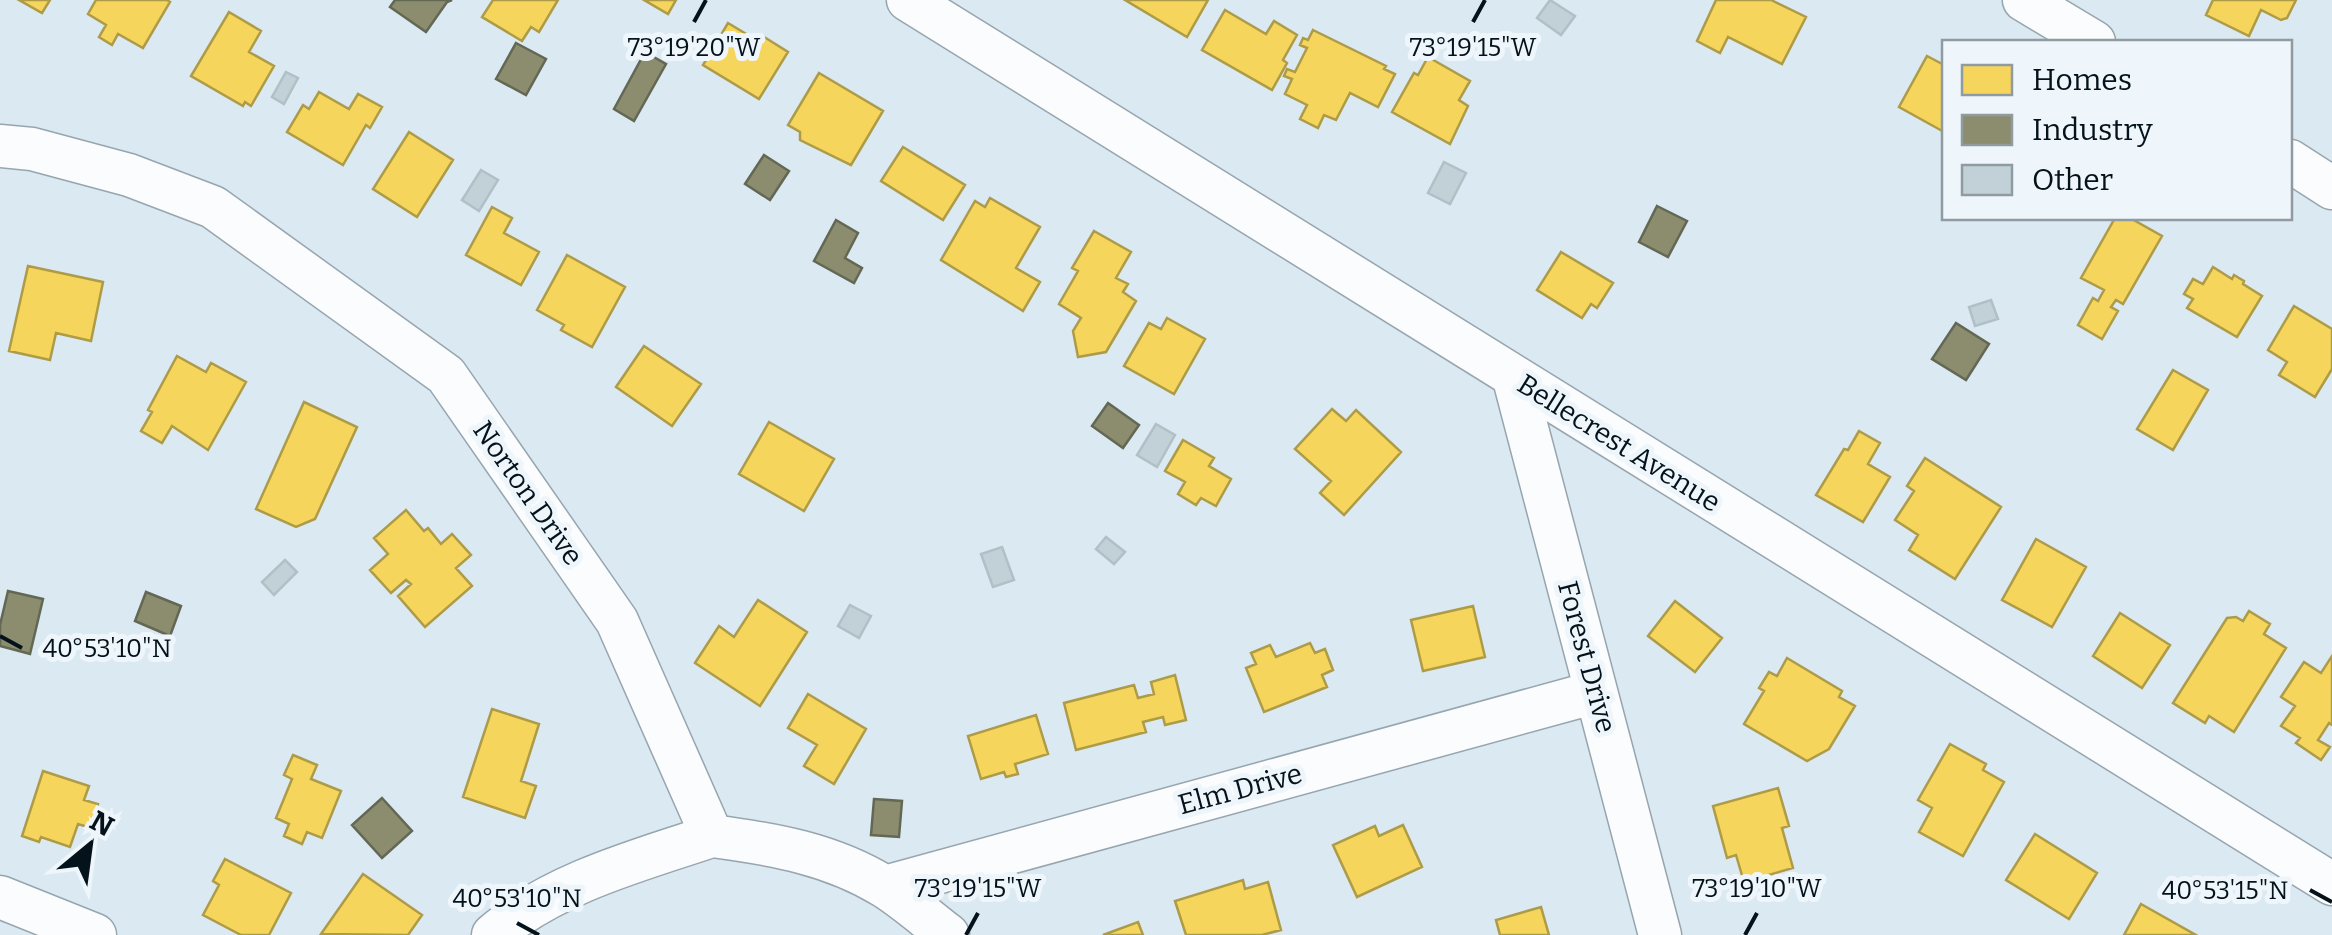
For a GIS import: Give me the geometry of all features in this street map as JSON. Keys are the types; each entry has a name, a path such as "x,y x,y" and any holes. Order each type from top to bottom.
{"street":[{"name":"Bellecrest Avenue","path":"908,0 2332,884"},
{"path":"2024,0 2091,40"},
{"name":"Norton Drive","path":"0,146 32,149 129,175 213,208 446,376 618,621 712,836"},
{"path":"2292,158 2332,159"},
{"path":"2292,159 2332,188"},
{"name":"Forest Drive","path":"1514,378 1660,935"},
{"name":"Elm Drive","path":"885,887 1596,692"},
{"path":"493,935 513,918 612,868 712,836 776,844 831,860 885,887 948,935"},
{"path":"0,897 94,935"}],"building: Homes":[{"path":"19,0 50,0 42,13"},
{"path":"96,0 170,2 143,48 118,34 112,45 99,37 106,25 88,14"},
{"path":"493,0 558,0 539,32 531,27 522,41 482,17"},
{"path":"644,0 676,0 668,14"},
{"path":"1125,0 1208,0 1187,37"},
{"path":"1716,0 1771,0 1806,17 1782,64 1728,37 1720,53 1697,41"},
{"path":"2213,0 2296,0 2287,18 2281,20 2261,10 2249,36 2206,15"},
{"path":"1225,10 1266,34 1274,21 1297,35 1272,90 1202,50"},
{"path":"229,12 261,31 249,52 274,66 251,106 245,102 243,106 191,76"},
{"path":"728,23 758,41 761,35 788,52 759,99 703,65"},
{"path":"1313,30 1395,74 1378,107 1350,93 1336,120 1324,115 1318,128 1300,119 1307,105 1285,94 1292,79 1284,76 1287,69 1295,72 1307,48 1300,45 1303,38 1308,40"},
{"path":"1927,56 1942,64 1942,131 1899,107"},
{"path":"1428,57 1470,81 1459,100 1468,106 1450,144 1392,112"},
{"path":"819,73 883,111 851,165 800,140 800,132 788,125"},
{"path":"319,92 349,109 358,94 382,107 370,128 366,125 343,165 287,132 303,105 309,109"},
{"path":"409,132 453,160 417,217 373,189"},
{"path":"903,147 965,185 943,220 881,181"},
{"path":"990,198 1040,227 1016,268 1040,282 1023,311 941,260 975,201 985,207"},
{"path":"492,207 512,218 504,233 539,252 521,285 466,255"},
{"path":"2114,220 2134,220 2162,236 2123,304 2116,300 2111,307 2118,311 2102,339 2078,325 2093,298 2098,301 2104,290 2081,278"},
{"path":"1094,231 1131,252 1116,278 1128,284 1123,292 1136,301 1106,352 1078,357 1073,331 1081,318 1059,304 1078,271 1072,268"},
{"path":"1561,252 1613,283 1597,308 1591,304 1582,318 1537,290"},
{"path":"567,255 625,287 592,347 561,330 564,325 537,310"},
{"path":"28,266 103,282 91,341 56,333 50,360 9,351"},
{"path":"2213,267 2232,279 2234,275 2262,296 2237,337 2187,308 2193,299 2184,294 2193,279 2203,284"},
{"path":"2294,306 2332,329 2332,369 2315,397 2279,375 2287,362 2268,350"},
{"path":"1167,318 1205,339 1174,394 1124,366 1149,323 1161,329"},
{"path":"644,346 701,384 672,426 616,387"},
{"path":"177,356 206,372 211,363 246,382 208,450 172,426 162,443 141,431"},
{"path":"2173,370 2208,390 2173,450 2137,429"},
{"path":"304,402 357,427 315,519 296,527 256,509"},
{"path":"1332,409 1346,421 1356,410 1401,452 1344,515 1320,493 1331,481 1295,449"},
{"path":"769,422 834,459 804,511 739,474"},
{"path":"1859,431 1880,443 1868,464 1890,477 1863,522 1816,495"},
{"path":"1183,440 1214,458 1209,466 1231,479 1216,506 1201,498 1196,505 1178,494 1185,482 1165,471"},
{"path":"1925,458 2001,507 1955,579 1909,550 1918,535 1895,520 1914,491 1907,486"},
{"path":"406,510 441,544 452,534 471,555 456,568 472,586 425,627 398,596 411,584 406,580 391,593 370,570 388,554 374,538"},
{"path":"2036,539 2086,567 2052,627 2002,600"},
{"path":"758,600 807,632 760,706 695,663 719,626 734,637"},
{"path":"1675,601 1722,638 1695,672 1648,636"},
{"path":"1473,606 1485,657 1423,671 1411,620"},
{"path":"2249,611 2270,624 2264,634 2286,648 2234,732 2209,716 2205,723 2173,703 2227,618 2243,621"},
{"path":"2120,613 2170,645 2142,688 2093,656"},
{"path":"1310,643 1315,653 1325,649 1333,670 1322,675 1327,687 1264,712 1246,668 1256,664 1251,653 1270,645 1276,657"},
{"path":"2332,656 2332,725 2329,723 2318,740 2330,747 2321,760 2296,743 2300,738 2281,726 2295,706 2281,697 2304,662 2321,673"},
{"path":"1787,658 1842,691 1839,697 1855,706 1829,749 1807,761 1744,724 1764,691 1759,688 1769,672 1777,676"},
{"path":"1175,675 1186,720 1165,725 1163,717 1143,722 1146,732 1076,750 1064,703 1134,685 1138,698 1154,694 1151,682"},
{"path":"808,694 866,729 834,784 804,766 817,745 788,728"},
{"path":"492,709 539,724 521,781 536,786 525,818 463,797"},
{"path":"1036,715 1048,754 1015,764 1018,774 1006,777 1004,772 981,779 968,736"},
{"path":"1950,744 1986,764 1983,770 2004,782 1963,856 1919,832 1932,808 1918,800"},
{"path":"293,755 317,765 311,779 341,791 322,838 307,832 302,844 284,836 289,824 276,818 292,779 284,775"},
{"path":"43,771 89,786 84,800 98,804 91,828 78,824 70,847 41,837 39,842 22,836"},
{"path":"1778,788 1789,826 1782,828 1793,868 1744,882 1736,855 1727,858 1713,806"},
{"path":"1403,825 1422,867 1357,897 1333,845 1375,826 1379,836"},
{"path":"2035,834 2097,873 2069,919 2006,880"},
{"path":"225,859 291,893 269,935 241,935 203,915 219,885 213,881"},
{"path":"363,874 422,915 408,935 321,934"},
{"path":"1243,880 1245,889 1268,882 1281,930 1262,935 1186,935 1175,901"},
{"path":"2141,904 2196,935 2124,935"},
{"path":"1541,907 1549,935 1500,935 1496,920"},
{"path":"1138,922 1143,935 1103,935"}],"building: Industry":[{"path":"395,0 452,0 426,32 390,7"},
{"path":"516,43 546,59 526,95 496,79"},
{"path":"645,52 666,64 634,121 614,109"},
{"path":"764,155 789,171 770,200 745,184"},
{"path":"1657,206 1687,221 1668,257 1639,242"},
{"path":"836,220 858,233 845,258 862,268 854,283 814,261"},
{"path":"1956,323 1989,344 1966,380 1932,359"},
{"path":"1108,403 1139,425 1123,448 1092,426"},
{"path":"8,591 43,599 30,654 0,646 0,625"},
{"path":"146,592 181,606 170,636 135,621"},
{"path":"382,798 412,831 382,858 352,825"},
{"path":"874,799 902,801 899,837 871,835"}],"building: Other":[{"path":"1550,0 1575,16 1561,35 1537,18"},
{"path":"286,72 298,78 284,104 272,97"},
{"path":"1444,162 1466,173 1450,204 1428,193"},
{"path":"481,170 498,180 479,211 462,200"},
{"path":"1991,300 1998,319 1975,326 1969,307"},
{"path":"1156,424 1175,435 1157,467 1137,455"},
{"path":"1106,537 1125,552 1114,564 1096,549"},
{"path":"1002,547 1014,580 993,587 981,554"},
{"path":"285,560 297,572 274,595 262,582"},
{"path":"850,605 871,616 859,638 838,626"}]}
